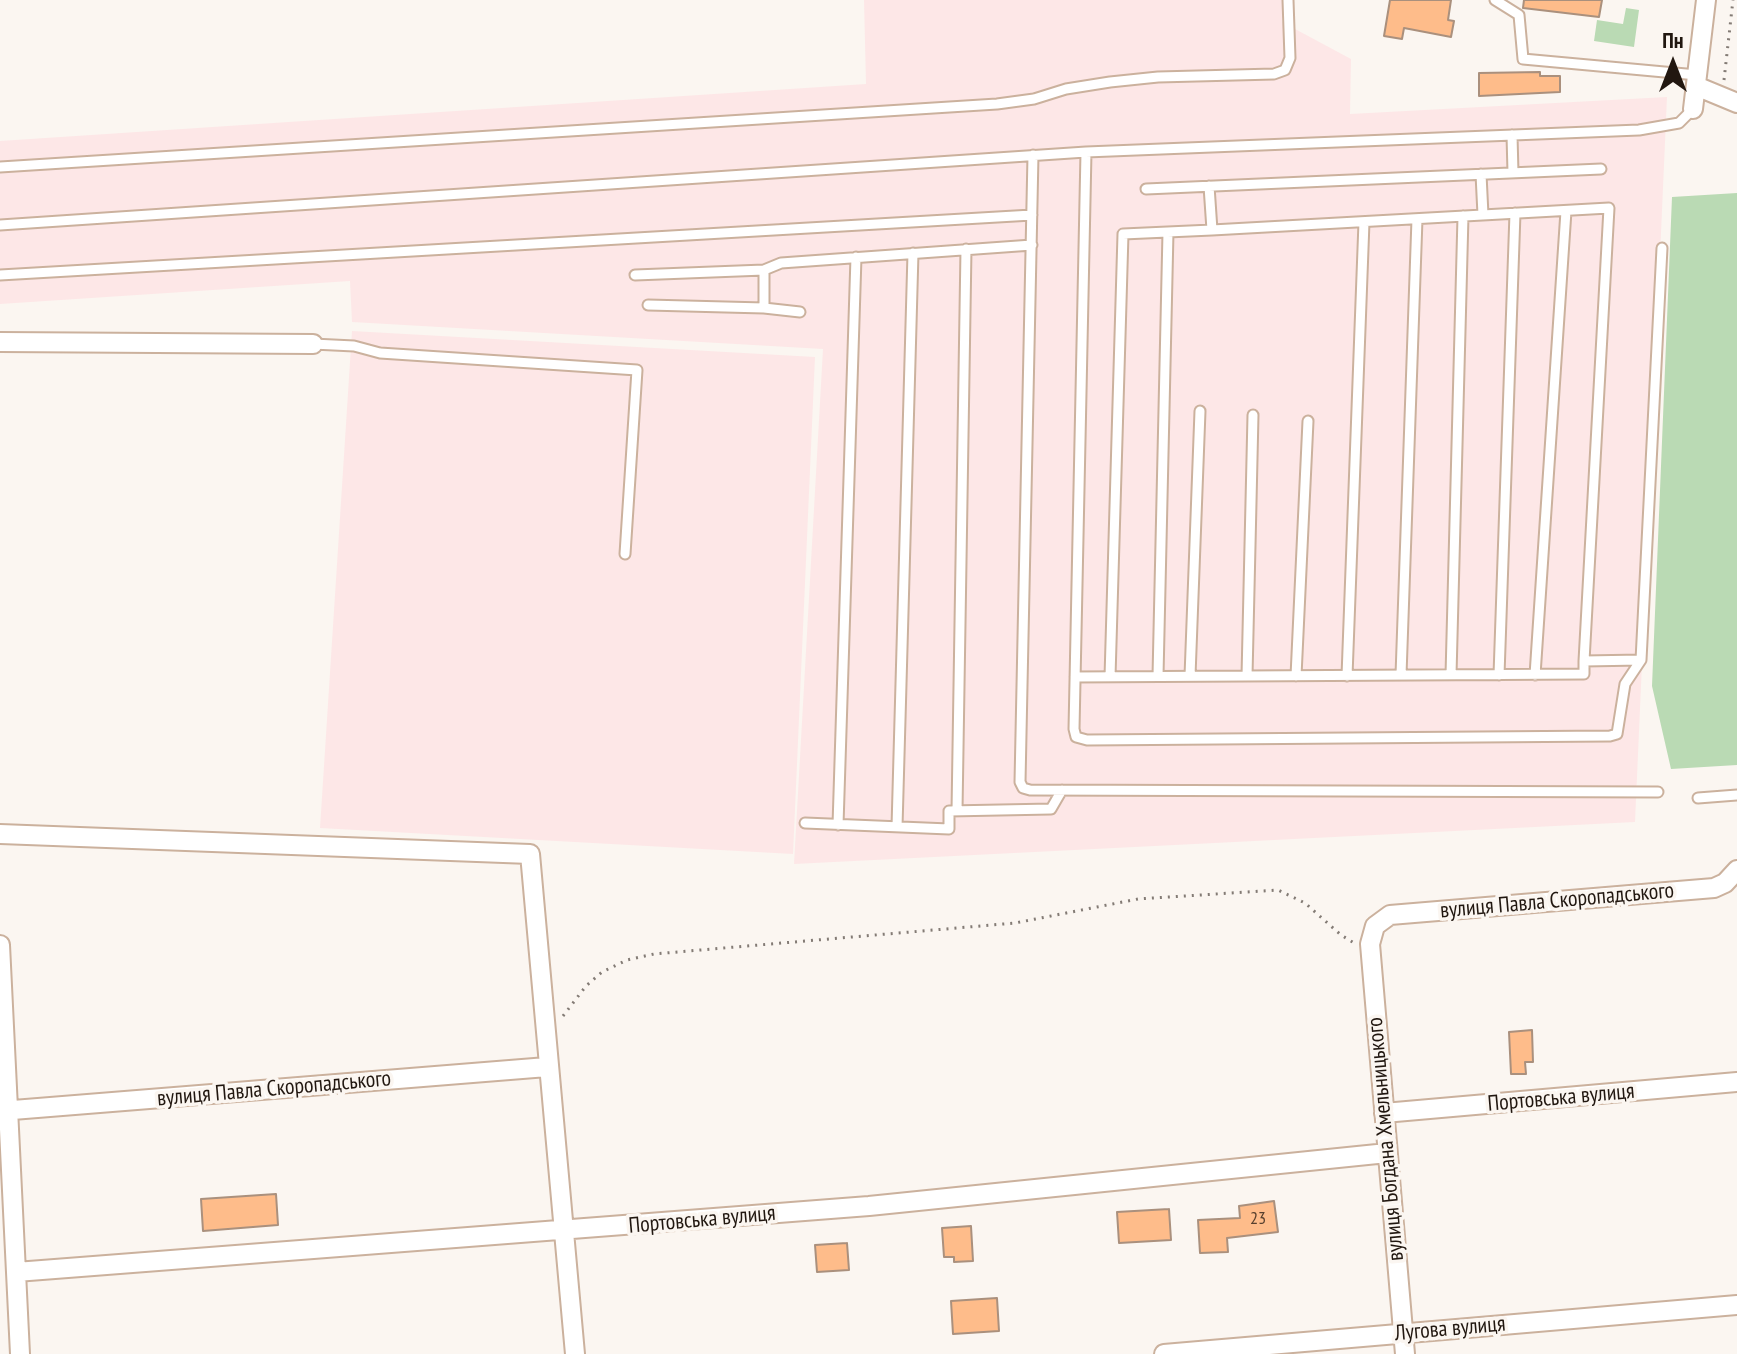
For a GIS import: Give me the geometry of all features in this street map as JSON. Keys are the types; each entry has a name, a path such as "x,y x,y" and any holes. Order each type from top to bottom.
{"street":[{"path":"1693,109 1706,0"},
{"path":"1696,81 1730,98"},
{"path":"0,342 313,344"},
{"path":"0,834 530,854 575,1354"},
{"name":"вулиця Павла Скоропадського","path":"1372,935 1390,915 1714,888 1725,883 1737,870"},
{"name":"вулиця Богдана Хмельницького","path":"1372,935 1405,1354"},
{"path":"0,945 11,1264 20,1354"},
{"name":"вулиця Павла Скоропадського","path":"4,1111 547,1067"},
{"name":"Портовська вулиця","path":"1384,1113 1737,1082"},
{"name":"Портовська вулиця","path":"11,1264 564,1231 869,1206 1387,1153"},
{"name":"Лугова вулиця","path":"1164,1354 1737,1305"}],"lane":[{"path":"0,167 997,104 1110,82 1158,77 1274,74 1285,70 1290,58 1288,0"},
{"path":"1495,0 1519,15 1523,59 1696,81"},
{"path":"0,225 1033,155 1639,130 1679,123 1693,109"},
{"path":"1512,135 1513,173"},
{"path":"1086,152 1075,677 1076,737 1087,740 1617,734 1625,684 1641,660 1662,248"},
{"path":"1033,155 1020,782 1023,788 1658,792"},
{"path":"1146,189 1601,169"},
{"path":"1481,174 1483,215"},
{"path":"1209,186 1212,230"},
{"path":"1075,677 1110,677 1158,676 1535,675 1584,674 1609,208 1123,234 1110,677"},
{"path":"1535,675 1566,211"},
{"path":"1499,675 1515,213"},
{"path":"0,275 1032,215"},
{"path":"1451,675 1463,216"},
{"path":"1401,675 1417,219"},
{"path":"1347,676 1364,222"},
{"path":"1158,676 1168,232"},
{"path":"635,275 764,270 781,263 1032,245"},
{"path":"957,811 966,249"},
{"path":"897,827 913,253"},
{"path":"838,825 856,257"},
{"path":"764,270 764,308"},
{"path":"648,305 800,312"},
{"path":"313,344 354,346 380,353 637,370 625,554"},
{"path":"1190,676 1200,411"},
{"path":"1247,676 1253,415"},
{"path":"1296,676 1308,421"},
{"path":"1584,661 1641,660"},
{"path":"805,823 949,829 949,811 1051,809 1062,790"},
{"path":"1698,798 1737,795"}],"path":[{"path":"1730,98 1733,0"},
{"path":"545,1040 586,986 602,972 627,960 654,954 1015,923 1138,899 1267,890 1278,890 1297,898 1320,914 1348,941 1372,935"}],"shaded area":[{"path":"864,0 1283,0 1282,22 1351,59 1350,114 1667,97 1635,822 794,864 823,349 352,322 350,281 0,304 0,141 866,84"},
{"path":"352,331 815,357 793,854 320,828"}],"green space":[{"path":"1626,8 1639,10 1634,47 1594,41 1597,20 1623,24"},
{"path":"1737,193 1737,765 1671,769 1652,686 1672,197"}],"building":[{"path":"1390,0 1451,0 1448,20 1454,21 1451,37 1404,28 1402,39 1384,36"},
{"path":"1524,0 1602,0 1599,17 1523,8"},
{"path":"1540,72 1540,76 1560,76 1560,92 1479,96 1479,73"},
{"path":"1532,1030 1533,1062 1525,1062 1526,1074 1511,1074 1509,1032"},
{"path":"276,1194 278,1225 203,1231 201,1199"},
{"path":"1274,1201 1278,1232 1227,1238 1228,1252 1200,1253 1198,1220 1240,1218 1239,1206"},
{"path":"1169,1209 1171,1240 1119,1243 1117,1212"},
{"path":"971,1226 973,1261 954,1262 954,1257 944,1257 942,1228"},
{"path":"847,1243 849,1270 817,1272 815,1245"},
{"path":"997,1298 999,1331 953,1334 951,1301"}]}
